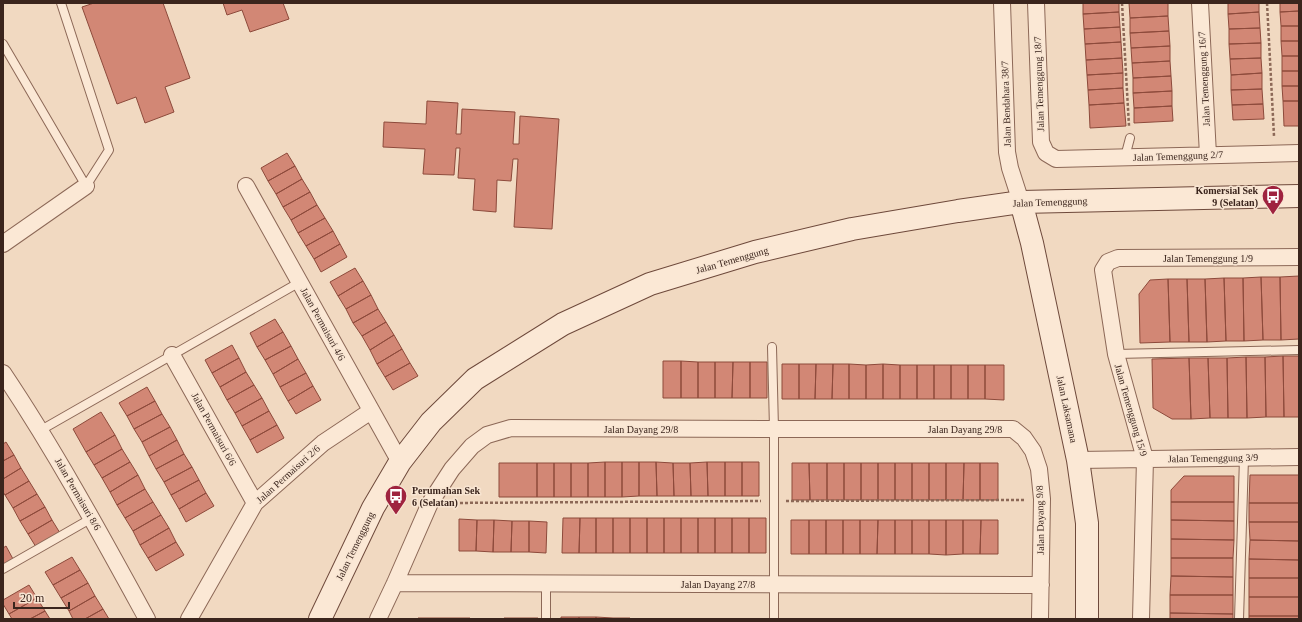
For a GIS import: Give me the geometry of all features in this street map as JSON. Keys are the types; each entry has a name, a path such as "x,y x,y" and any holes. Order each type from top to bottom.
{"street":[{"name":"Jalan Bendahara 38/7","path":"1002,3 1007,152 1010,168 1021,202"},
{"name":"Jalan Temenggung 18/7","path":"1036,3 1040,142 1046,153 1056,158"},
{"name":"Jalan Temenggung 16/7","path":"1200,3 1208,155"},
{"name":"Jalan Temenggung 2/7","path":"1056,158 1299,153"},
{"path":"3,244 86,186"},
{"name":"Jalan Permaisuri 4/6","path":"246,186 400,462"},
{"name":"Jalan Temenggung","path":"320,619 373,508 400,462 431,422 475,379 563,324 650,284 755,252 852,229 1021,202 1299,196"},
{"name":"Jalan Laksamana","path":"1021,202 1032,243 1078,460 1087,523 1087,619"},
{"name":"Jalan Temenggung 1/9","path":"1118,258 1299,257"},
{"name":"Jalan Temenggung 15/9","path":"1118,258 1108,262 1103,270 1116,354 1145,459 1141,619"},
{"name":"Jalan Permaisuri 6/6","path":"172,355 255,503"},
{"name":"Jalan Permaisuri 8/6","path":"3,373 41,430 92,518 146,619"},
{"name":"Jalan Permaisuri 2/6","path":"189,619 255,503 323,443 372,410"},
{"name":"Jalan Dayang 29/8","path":"378,619 430,503 452,469 472,446 487,435 511,428 774,430 1013,429"},
{"name":"Jalan Dayang 9/8","path":"1013,429 1024,438 1032,450 1039,469 1042,500 1040,619"},
{"name":"Jalan Temenggung 3/9","path":"1078,460 1299,457"},
{"name":"Jalan Dayang 27/8","path":"395,583 1041,585"}],"lane":[{"path":"3,44 86,186 109,150 61,3"},
{"path":"1125,157 1130,138"},
{"path":"41,430 300,282"},
{"path":"772,347 774,430 774,619"},
{"path":"1116,354 1299,350"},
{"path":"1239,619 1244,458"},
{"path":"3,569 92,518"},
{"path":"546,584 546,619"}],"path":[{"path":"1122,3 1130,138"},
{"path":"1267,3 1275,153"},
{"path":"430,503 1042,500"}],"building":[{"path":"94,3 163,3 190,78 165,87 174,112 145,123 136,97 117,104 82,7"},
{"path":"223,3 283,3 289,19 250,32 242,10 227,15"},
{"path":"1083,3 1119,3 1119,12 1083,14"},
{"path":"1129,3 1168,3 1168,16 1130,18"},
{"path":"1228,3 1259,3 1259,12 1228,14"},
{"path":"1280,3 1299,3 1299,11 1280,12"},
{"path":"1299,11 1299,26 1281,26 1280,12"},
{"path":"1119,12 1120,27 1084,29 1083,14"},
{"path":"1259,12 1260,28 1229,29 1228,14"},
{"path":"1168,16 1169,31 1130,33 1130,18"},
{"path":"1281,26 1299,26 1299,41 1281,41"},
{"path":"1120,27 1121,42 1085,44 1084,29"},
{"path":"1260,28 1261,43 1229,44 1229,29"},
{"path":"1169,31 1170,46 1131,48 1130,33"},
{"path":"1281,41 1299,41 1299,56 1282,56"},
{"path":"1121,42 1122,58 1086,60 1085,44"},
{"path":"1261,43 1261,58 1230,59 1229,44"},
{"path":"1170,46 1170,61 1132,63 1131,48"},
{"path":"1282,56 1299,56 1299,71 1282,71"},
{"path":"1122,58 1123,73 1087,75 1086,60"},
{"path":"1261,58 1262,73 1231,75 1230,59"},
{"path":"1170,61 1171,76 1133,78 1132,63"},
{"path":"1282,71 1299,71 1299,86 1282,86"},
{"path":"1123,73 1123,88 1088,90 1087,75"},
{"path":"1262,73 1262,89 1231,90 1231,75"},
{"path":"1171,76 1172,91 1133,93 1133,78"},
{"path":"1282,86 1299,86 1299,101 1283,101"},
{"path":"1123,88 1124,103 1089,105 1088,90"},
{"path":"1262,89 1263,104 1232,105 1231,90"},
{"path":"1172,91 1172,106 1134,108 1133,93"},
{"path":"427,101 458,103 456,134 461,134 462,109 515,112 513,144 519,144 520,116 559,119 552,229 514,227 518,159 513,159 511,181 497,180 496,212 473,210 475,179 458,178 460,148 456,148 454,175 423,174 425,149 383,147 384,122 426,124"},
{"path":"1283,101 1299,101 1299,126 1284,126"},
{"path":"1124,103 1126,126 1090,128 1089,105"},
{"path":"1263,104 1264,119 1233,120 1232,105"},
{"path":"1172,106 1173,121 1134,123 1134,108"},
{"path":"287,153 295,166 268,181 261,168"},
{"path":"295,166 302,179 276,194 268,181"},
{"path":"302,179 310,192 283,207 276,194"},
{"path":"310,192 317,205 291,220 283,207"},
{"path":"317,205 325,218 298,233 291,220"},
{"path":"325,218 333,231 306,246 298,233"},
{"path":"333,231 340,244 314,259 306,246"},
{"path":"340,244 347,257 321,272 314,259"},
{"path":"355,268 363,281 338,296 330,282"},
{"path":"1299,276 1299,339 1281,340 1280,277"},
{"path":"1261,277 1263,340 1244,341 1243,278"},
{"path":"1261,277 1280,277 1281,340 1263,340"},
{"path":"1224,278 1226,341 1207,342 1205,279"},
{"path":"1224,278 1243,278 1244,341 1226,341"},
{"path":"1168,279 1170,342 1140,343 1139,294 1150,280"},
{"path":"1168,279 1187,279 1189,342 1170,342"},
{"path":"1187,279 1205,279 1207,342 1189,342"},
{"path":"363,281 371,295 346,309 338,296"},
{"path":"371,295 378,309 353,323 346,309"},
{"path":"378,309 386,322 362,336 353,323"},
{"path":"275,319 283,332 257,347 250,333"},
{"path":"386,322 394,335 370,350 362,336"},
{"path":"283,332 291,346 265,360 257,347"},
{"path":"394,335 402,349 377,364 370,350"},
{"path":"232,345 239,358 212,373 205,360"},
{"path":"291,346 298,359 273,374 265,360"},
{"path":"402,349 410,363 385,377 377,364"},
{"path":"1283,356 1284,417 1266,417 1265,357"},
{"path":"1283,356 1299,356 1299,417 1284,417"},
{"path":"1246,357 1247,418 1228,418 1227,358"},
{"path":"1246,357 1265,357 1266,417 1247,418"},
{"path":"239,358 246,372 220,387 212,373"},
{"path":"1189,358 1191,419 1172,419 1153,408 1152,359"},
{"path":"1189,358 1208,358 1210,418 1191,419"},
{"path":"1208,358 1227,358 1228,418 1210,418"},
{"path":"298,359 306,373 280,387 273,374"},
{"path":"663,361 681,361 681,398 663,398"},
{"path":"681,361 698,362 698,398 681,398"},
{"path":"698,362 715,362 715,398 698,398"},
{"path":"715,362 733,362 732,398 715,398"},
{"path":"733,362 750,362 750,398 732,398"},
{"path":"750,362 767,362 767,398 750,398"},
{"path":"410,363 418,376 393,390 385,377"},
{"path":"782,364 799,364 799,399 782,399"},
{"path":"799,364 816,364 815,399 799,399"},
{"path":"816,364 833,364 832,399 815,399"},
{"path":"833,364 849,364 849,399 832,399"},
{"path":"849,364 866,365 866,399 849,399"},
{"path":"883,364 900,365 900,399 883,399"},
{"path":"883,364 883,399 866,399 866,365"},
{"path":"900,365 917,365 917,399 900,399"},
{"path":"917,365 934,365 934,399 917,399"},
{"path":"934,365 951,365 951,399 934,399"},
{"path":"951,365 968,365 968,399 951,399"},
{"path":"968,365 985,365 985,399 968,399"},
{"path":"985,365 1004,365 1004,400 985,399"},
{"path":"246,372 254,385 227,400 220,387"},
{"path":"306,373 313,386 288,401 280,387"},
{"path":"254,385 262,398 235,413 227,400"},
{"path":"313,386 321,400 296,414 288,401"},
{"path":"147,387 155,401 127,416 119,403"},
{"path":"262,398 269,411 242,426 235,413"},
{"path":"155,401 162,414 134,429 127,416"},
{"path":"269,411 277,425 250,440 242,426"},
{"path":"101,412 115,435 86,452 73,429"},
{"path":"162,414 170,427 142,442 134,429"},
{"path":"277,425 284,438 257,453 250,440"},
{"path":"170,427 177,440 149,456 142,442"},
{"path":"115,435 122,449 94,465 86,452"},
{"path":"177,440 184,454 156,469 149,456"},
{"path":"6,442 14,455 3,461 3,444"},
{"path":"122,449 130,462 102,478 94,465"},
{"path":"184,454 192,467 164,482 156,469"},
{"path":"14,455 21,468 3,479 3,461"},
{"path":"130,462 138,475 110,492 102,478"},
{"path":"605,462 605,497 588,497 588,463"},
{"path":"605,462 622,462 622,497 605,497"},
{"path":"622,462 639,462 639,496 622,497"},
{"path":"639,462 656,462 657,496 639,496"},
{"path":"656,462 673,463 674,496 657,496"},
{"path":"707,462 708,496 691,496 690,463"},
{"path":"707,462 725,462 725,496 708,496"},
{"path":"725,462 742,462 742,496 725,496"},
{"path":"742,462 759,462 759,496 742,496"},
{"path":"499,463 537,463 537,497 499,497"},
{"path":"537,463 554,463 554,497 537,497"},
{"path":"554,463 571,463 571,497 554,497"},
{"path":"571,463 588,463 588,497 571,497"},
{"path":"673,463 690,463 691,496 674,496"},
{"path":"792,463 809,463 810,500 792,500"},
{"path":"809,463 827,463 827,500 810,500"},
{"path":"827,463 844,463 844,500 827,500"},
{"path":"844,463 861,463 861,500 844,500"},
{"path":"861,463 878,463 878,500 861,500"},
{"path":"878,463 895,463 895,500 878,500"},
{"path":"895,463 912,463 912,500 895,500"},
{"path":"912,463 929,463 929,500 912,500"},
{"path":"929,463 946,463 946,500 929,500"},
{"path":"946,463 964,463 963,500 946,500"},
{"path":"964,463 980,463 980,500 963,500"},
{"path":"980,463 998,463 998,500 980,500"},
{"path":"192,467 199,480 171,495 164,482"},
{"path":"21,468 29,481 5,495 3,492 3,479"},
{"path":"138,475 145,489 117,505 110,492"},
{"path":"1250,475 1299,475 1299,503 1249,503"},
{"path":"1184,476 1234,476 1234,502 1171,502 1171,490"},
{"path":"199,480 206,493 179,509 171,495"},
{"path":"29,481 37,494 13,508 5,495"},
{"path":"145,489 153,502 125,518 117,505"},
{"path":"206,493 214,506 186,522 179,509"},
{"path":"37,494 45,507 20,521 13,508"},
{"path":"153,502 161,515 133,531 125,518"},
{"path":"1171,502 1234,502 1234,521 1171,520"},
{"path":"1249,503 1299,503 1299,522 1249,522"},
{"path":"45,507 52,520 28,534 20,521"},
{"path":"161,515 169,528 140,545 133,531"},
{"path":"563,518 580,518 579,553 562,553"},
{"path":"580,518 596,518 596,553 579,553"},
{"path":"596,518 613,518 613,553 596,553"},
{"path":"613,518 630,518 630,553 613,553"},
{"path":"630,518 647,518 647,553 630,553"},
{"path":"647,518 664,518 664,553 647,553"},
{"path":"664,518 681,518 681,553 664,553"},
{"path":"681,518 698,518 698,553 681,553"},
{"path":"698,518 715,518 715,553 698,553"},
{"path":"715,518 732,518 732,553 715,553"},
{"path":"732,518 749,518 749,553 732,553"},
{"path":"749,518 766,518 766,553 749,553"},
{"path":"459,519 477,520 476,551 459,551"},
{"path":"52,520 60,533 36,547 28,534"},
{"path":"477,520 494,520 493,552 476,551"},
{"path":"494,520 512,521 511,552 493,552"},
{"path":"791,520 809,520 809,554 791,554"},
{"path":"809,520 826,520 826,554 809,554"},
{"path":"826,520 843,520 843,554 826,554"},
{"path":"843,520 860,520 860,554 843,554"},
{"path":"860,520 878,520 877,554 860,554"},
{"path":"878,520 895,520 895,554 877,554"},
{"path":"895,520 912,520 912,554 895,554"},
{"path":"912,520 929,520 929,554 912,554"},
{"path":"929,520 946,520 946,555 929,554"},
{"path":"946,520 963,520 963,554 946,555"},
{"path":"963,520 981,520 980,554 963,554"},
{"path":"981,520 998,520 998,554 980,554"},
{"path":"1171,520 1234,521 1234,540 1171,539"},
{"path":"512,521 529,521 529,552 511,552"},
{"path":"529,521 547,522 546,553 529,552"},
{"path":"1249,522 1299,522 1299,541 1250,540"},
{"path":"169,528 176,542 148,558 140,545"},
{"path":"1171,539 1234,540 1233,558 1171,558"},
{"path":"1250,540 1299,541 1299,560 1249,559"},
{"path":"176,542 184,555 156,571 148,558"},
{"path":"6,546 13,559 3,565 3,548"},
{"path":"72,557 80,570 53,585 45,572"},
{"path":"1171,558 1233,558 1233,577 1171,576"},
{"path":"1249,559 1299,560 1299,578 1249,578"},
{"path":"80,570 88,583 61,598 53,585"},
{"path":"1171,576 1233,577 1233,595 1170,595"},
{"path":"1249,578 1299,578 1299,597 1249,597"},
{"path":"88,583 95,596 69,611 61,598"},
{"path":"29,585 37,598 9,614 3,604 3,600"},
{"path":"1170,595 1233,595 1233,614 1170,613"},
{"path":"95,596 103,609 85,619 73,619 69,611"},
{"path":"1249,597 1299,597 1299,616 1249,616"},
{"path":"37,598 45,611 30,619 12,619 9,614"},
{"path":"103,609 109,619 85,619"},
{"path":"45,611 50,619 30,619"},
{"path":"1170,613 1233,614 1233,619 1170,619"},
{"path":"1249,616 1299,616 1299,619 1249,619"},
{"path":"561,617 579,617 579,619 561,619"},
{"path":"579,617 596,617 596,619 579,619"},
{"path":"596,617 613,618 613,619 596,619"},
{"path":"435,618 435,619 418,619"},
{"path":"452,618 452,619 435,619"},
{"path":"470,618 470,619 452,619"},
{"path":"521,618 521,619 504,619"},
{"path":"538,618 538,619 521,619"},
{"path":"630,618 630,619 613,619"}],"place":[{"name":"Komersial Sek 9 (Selatan)","path":"1273,216"},
{"name":"Perumahan Sek 6 (Selatan)","path":"396,516"}]}
